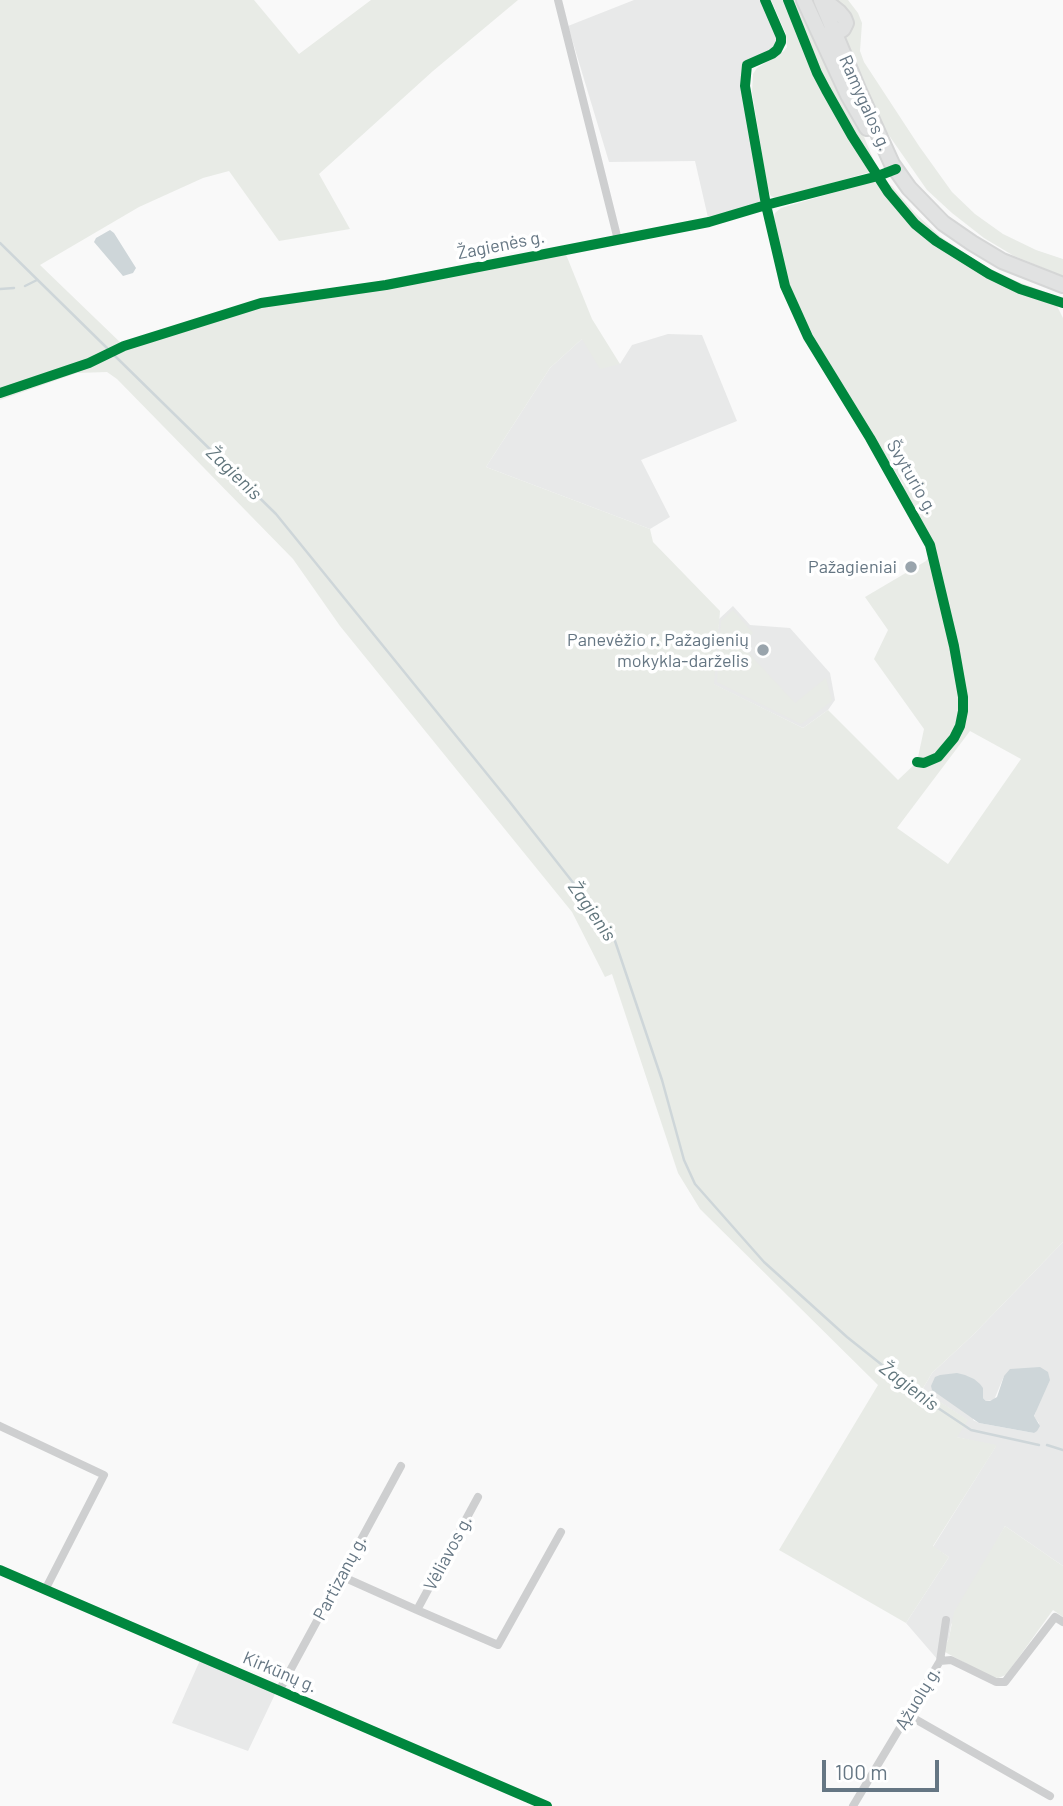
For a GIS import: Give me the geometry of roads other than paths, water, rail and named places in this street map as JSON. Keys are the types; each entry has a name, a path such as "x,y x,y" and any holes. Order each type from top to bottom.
{"highway":[{"path":"804,0 862,120 894,166"},
{"path":"815,26 835,34 843,29 846,23 844,18 823,0"},
{"name":"Ramygalos g.","path":"835,34 894,166 909,188 935,216 972,243 1002,261 1063,285"}],"street":[{"path":"558,0 618,240"},
{"name":"Švyturio g.","path":"765,0 781,42 772,54 747,65 745,86 766,205 785,286 808,337 870,438 930,545 954,646 963,697 960,726 939,757 923,763 917,762"},
{"name":"Žagienės g.","path":"0,393 89,363 124,346 261,303 386,285 709,222 878,176 894,166"},
{"path":"0,1426 104,1475 45,1590"},
{"name":"Partizanų g.","path":"279,1691 401,1466"},
{"name":"Vėliavos g.","path":"341,1576 417,1610 478,1497"},
{"path":"417,1610 498,1645 561,1532"},
{"name":"Kirkūnų g.","path":"0,1570 547,1806"},
{"path":"940,1661 951,1660 996,1682 1005,1682 1055,1617 1063,1622"},
{"name":"Ąžuolų g.","path":"853,1806 940,1661 946,1620"},
{"path":"908,1715 1050,1796"}],"waterway":[{"name":"Žagienis","path":"0,243 107,348"},
{"path":"25,286 37,280"},
{"path":"0,289 14,288"},
{"name":"Žagienis","path":"115,356 276,514 604,922 614,938 662,1080 684,1160 695,1184 764,1262 847,1337 926,1400 971,1430 1039,1445"},
{"name":"Žagienis","path":"1047,1445 1063,1450"}],"place":[{"name":"Pažagieniai","path":"911,567"},
{"name":"Panevėžio r. Pažagienių mokykla-darželis","path":"763,650"}]}
